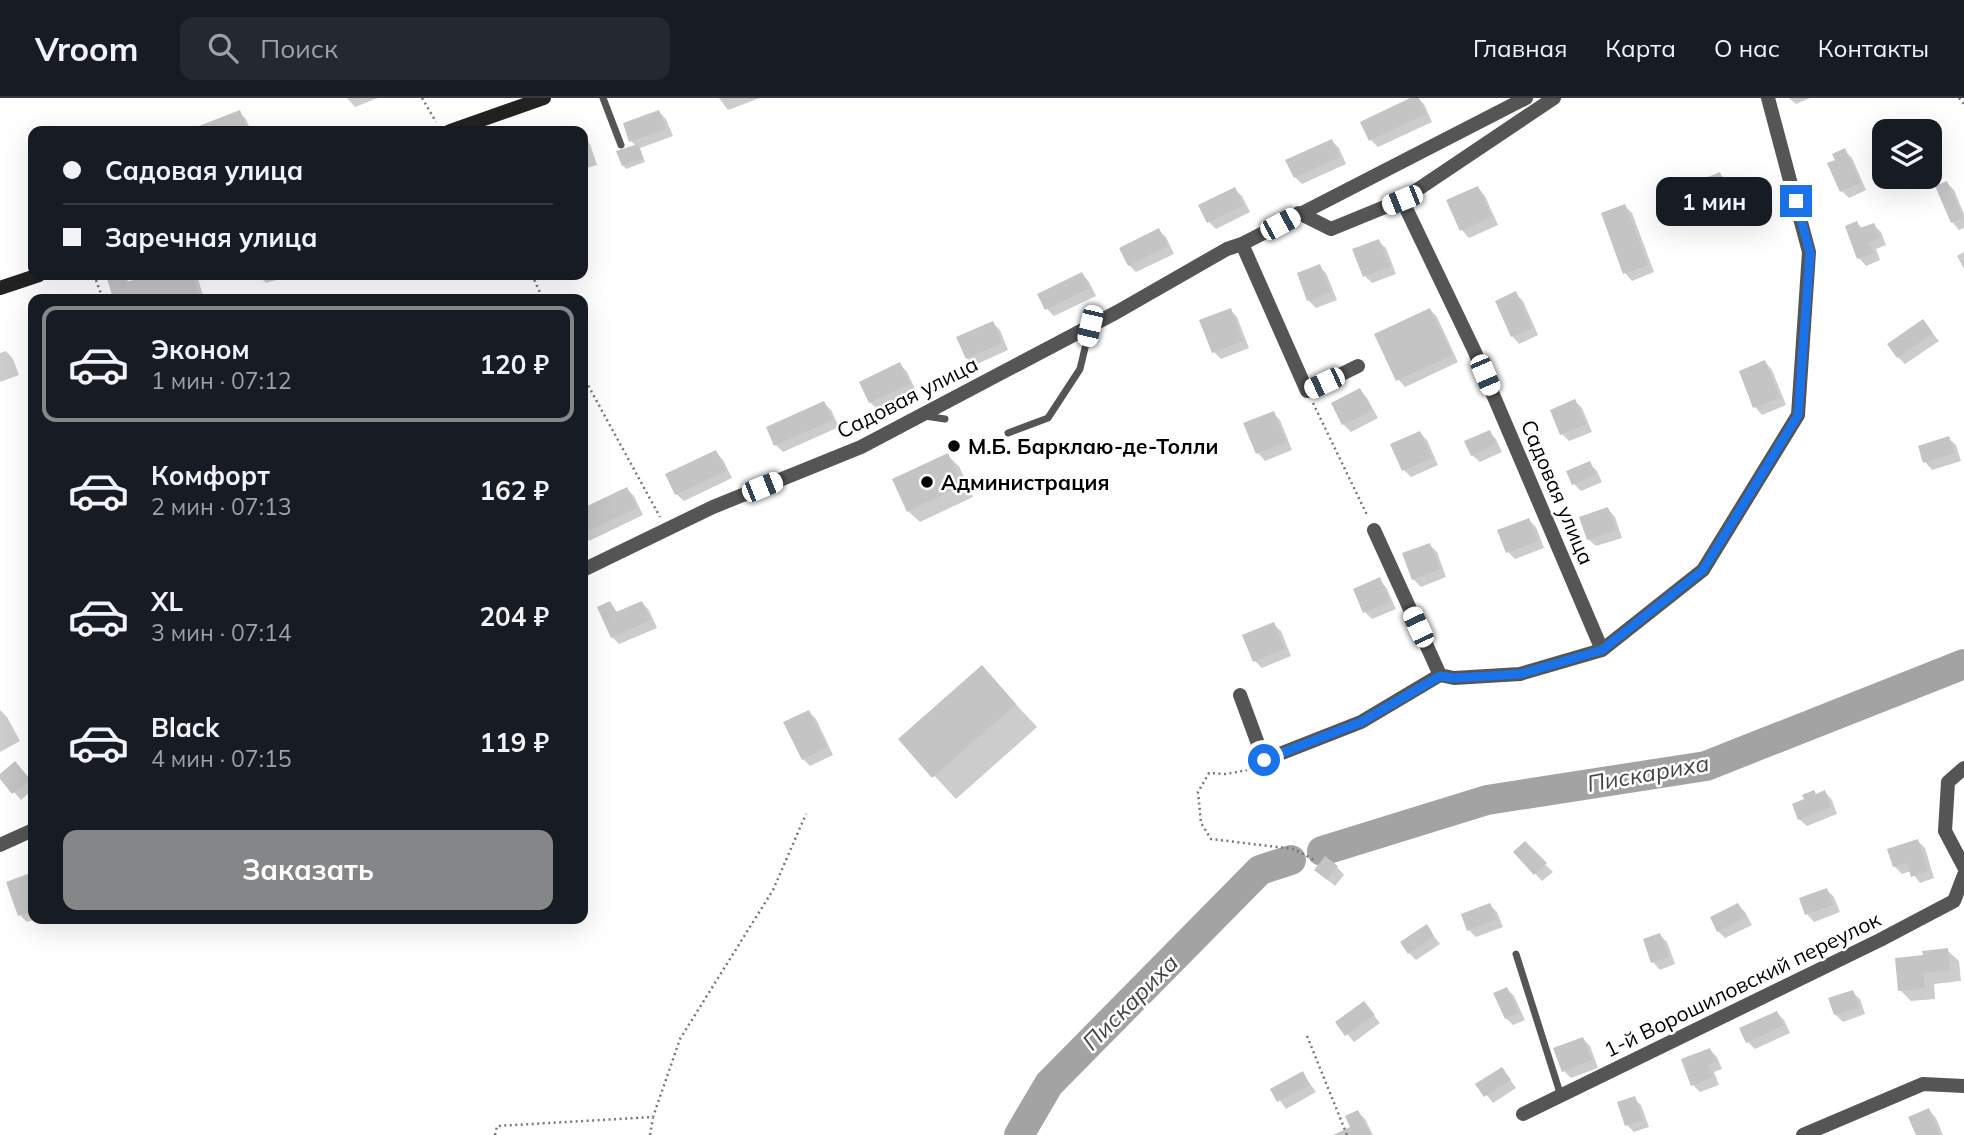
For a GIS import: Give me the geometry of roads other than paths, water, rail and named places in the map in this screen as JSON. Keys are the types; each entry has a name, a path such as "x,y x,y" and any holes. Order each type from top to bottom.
{"street":[{"path":"464,126 544,98"},
{"name":"Садовая улица","path":"588,568 713,507 861,447 1090,326 1227,249 1242,244 1526,98"},
{"path":"1299,214 1331,229 1402,200 1554,98"},
{"path":"1240,695 1264,760 1361,722 1440,676 1454,678 1520,674 1602,650 1703,570 1798,415 1810,253 1768,98"},
{"name":"Садовая улица","path":"1402,200 1474,350 1602,650"},
{"path":"1242,244 1307,391 1358,366"},
{"path":"0,288 28,279"},
{"path":"1374,530 1440,676"},
{"path":"1964,768 1948,782 1945,831 1964,867"},
{"path":"0,845 28,832"},
{"name":"1-й Ворошиловский переулок","path":"1523,1114 1880,940 1954,901 1964,875"},
{"path":"1803,1135 1923,1084 1964,1086"}],"lane":[{"path":"603,98 621,145"},
{"path":"1009,433 1048,418 1080,369 1090,326"},
{"path":"921,415 945,419"},
{"path":"1516,954 1561,1096"}],"waterway":[{"name":"Пискариха","path":"1322,851 1487,800 1706,766 1964,664"},
{"name":"Пискариха","path":"1019,1135 1049,1084 1260,870 1291,860"}],"place":[{"name":"М.Б. Барклаю-де-Толли","path":"954,446"},
{"name":"Администрация","path":"927,482"}]}
